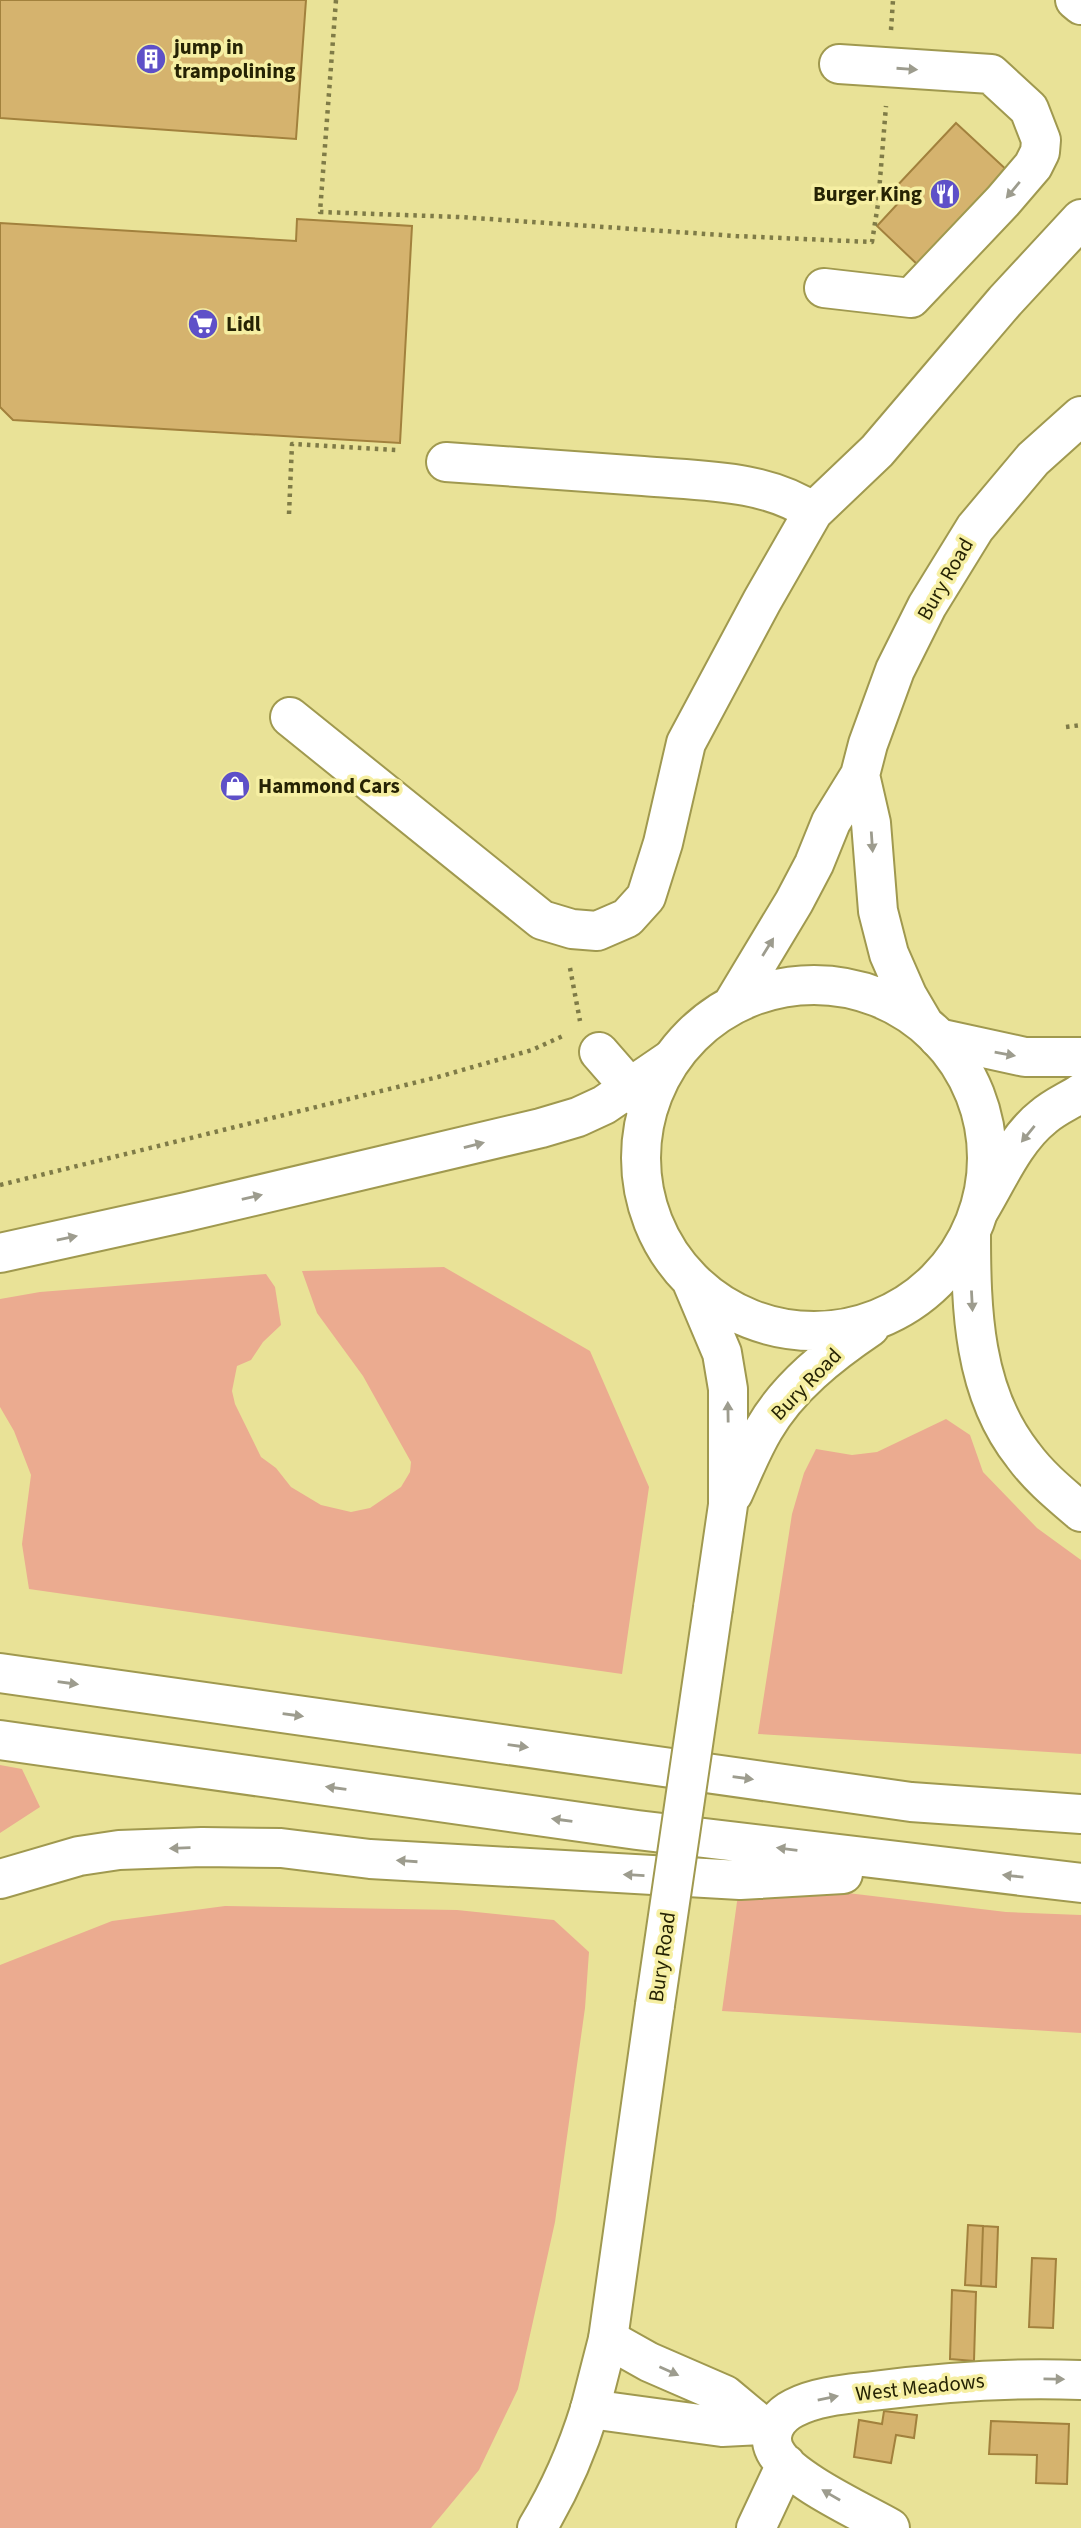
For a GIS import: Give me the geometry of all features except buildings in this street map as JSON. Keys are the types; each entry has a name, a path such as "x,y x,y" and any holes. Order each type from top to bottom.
{"main road":[{"path":"1075,0 1081,5"},
{"path":"824,288 911,298 1003,201 1032,166 1040,152 1041,140 1029,109 991,74 839,64"},
{"path":"290,717 542,920 572,929 597,931 626,918 646,897 663,843 686,743 762,600 813,512 877,451 1005,300 1081,219"},
{"name":"Bury Road","path":"732,1005 794,902 814,864 831,822 860,775 868,744 895,670 927,606 975,528 1033,459 1081,416"},
{"path":"446,462 710,482 760,489 797,501 813,512"},
{"name":"Bury Road","path":"860,775 871,823 878,911 889,954 907,995 932,1033"},
{"path":"0,1253 225,1203 578,1117 639,1096 696,1030 732,1005 776,988 823,984 869,993 911,1014 946,1046 963,1069 981,1111 988,1160 975,1221 974,1331 980,1362 1007,1433 1022,1455 1053,1489 1081,1512"},
{"path":"932,1033 1015,1056 1081,1057"},
{"path":"583,1037 639,1096 645,1198 662,1242 691,1280 724,1306 762,1323 804,1331 845,1329 885,1317 936,1282 955,1259 1020,1144 1043,1116 1081,1093"},
{"name":"Bury Road","path":"537,2528 555,2499 575,2455 608,2339 621,2233 728,1505 726,1371 722,1353 691,1280"},
{"name":"Bury Road","path":"728,1505 764,1428 788,1396 837,1349 885,1317"},
{"path":"0,1673 911,1802 1081,1814"},
{"path":"0,1740 637,1830 1081,1883"},
{"path":"0,1879 79,1856 118,1850 202,1847 281,1848 370,1859 740,1880 947,1869"},
{"path":"608,2339 649,2362 725,2395 825,2492 890,2528"},
{"name":"West Meadows","path":"756,2528 777,2422 795,2407 848,2394 976,2380 1081,2380"},
{"path":"590,2409 722,2427 773,2440"}],"path":[{"path":"336,0 320,212 872,242 878,204 893,0"},
{"path":"289,514 292,444 397,450"},
{"path":"1066,727 1081,725"},
{"path":"0,1185 438,1077 583,1037 570,973 572,929"}],"shaded area":[{"path":"444,1267 590,1351 649,1487 622,1674 29,1589 22,1544 31,1475 14,1431 0,1407 0,1299 40,1292 266,1274 275,1287 281,1325 263,1342 251,1360 237,1366 232,1391 235,1404 261,1457 276,1468 291,1487 321,1505 351,1512 370,1508 401,1487 410,1472 411,1462 363,1376 317,1313 302,1271"},
{"path":"946,1419 970,1435 983,1472 1037,1528 1081,1560 1081,1754 758,1734 792,1514 804,1473 816,1449 852,1455 877,1452"},
{"path":"0,1765 22,1769 40,1807 0,1833"},
{"path":"740,1880 1006,1912 1081,1915 1081,2033 722,2011"},
{"path":"225,1906 457,1910 554,1920 589,1952 585,2008 555,2222 518,2389 479,2470 431,2528 0,2528 0,1965 112,1921"}],"place":[{"name":"jump in trampolining","path":"151,59"},
{"name":"Burger King","path":"945,194"},
{"name":"Lidl","path":"203,324"},
{"name":"Hammond Cars","path":"235,786"}]}
